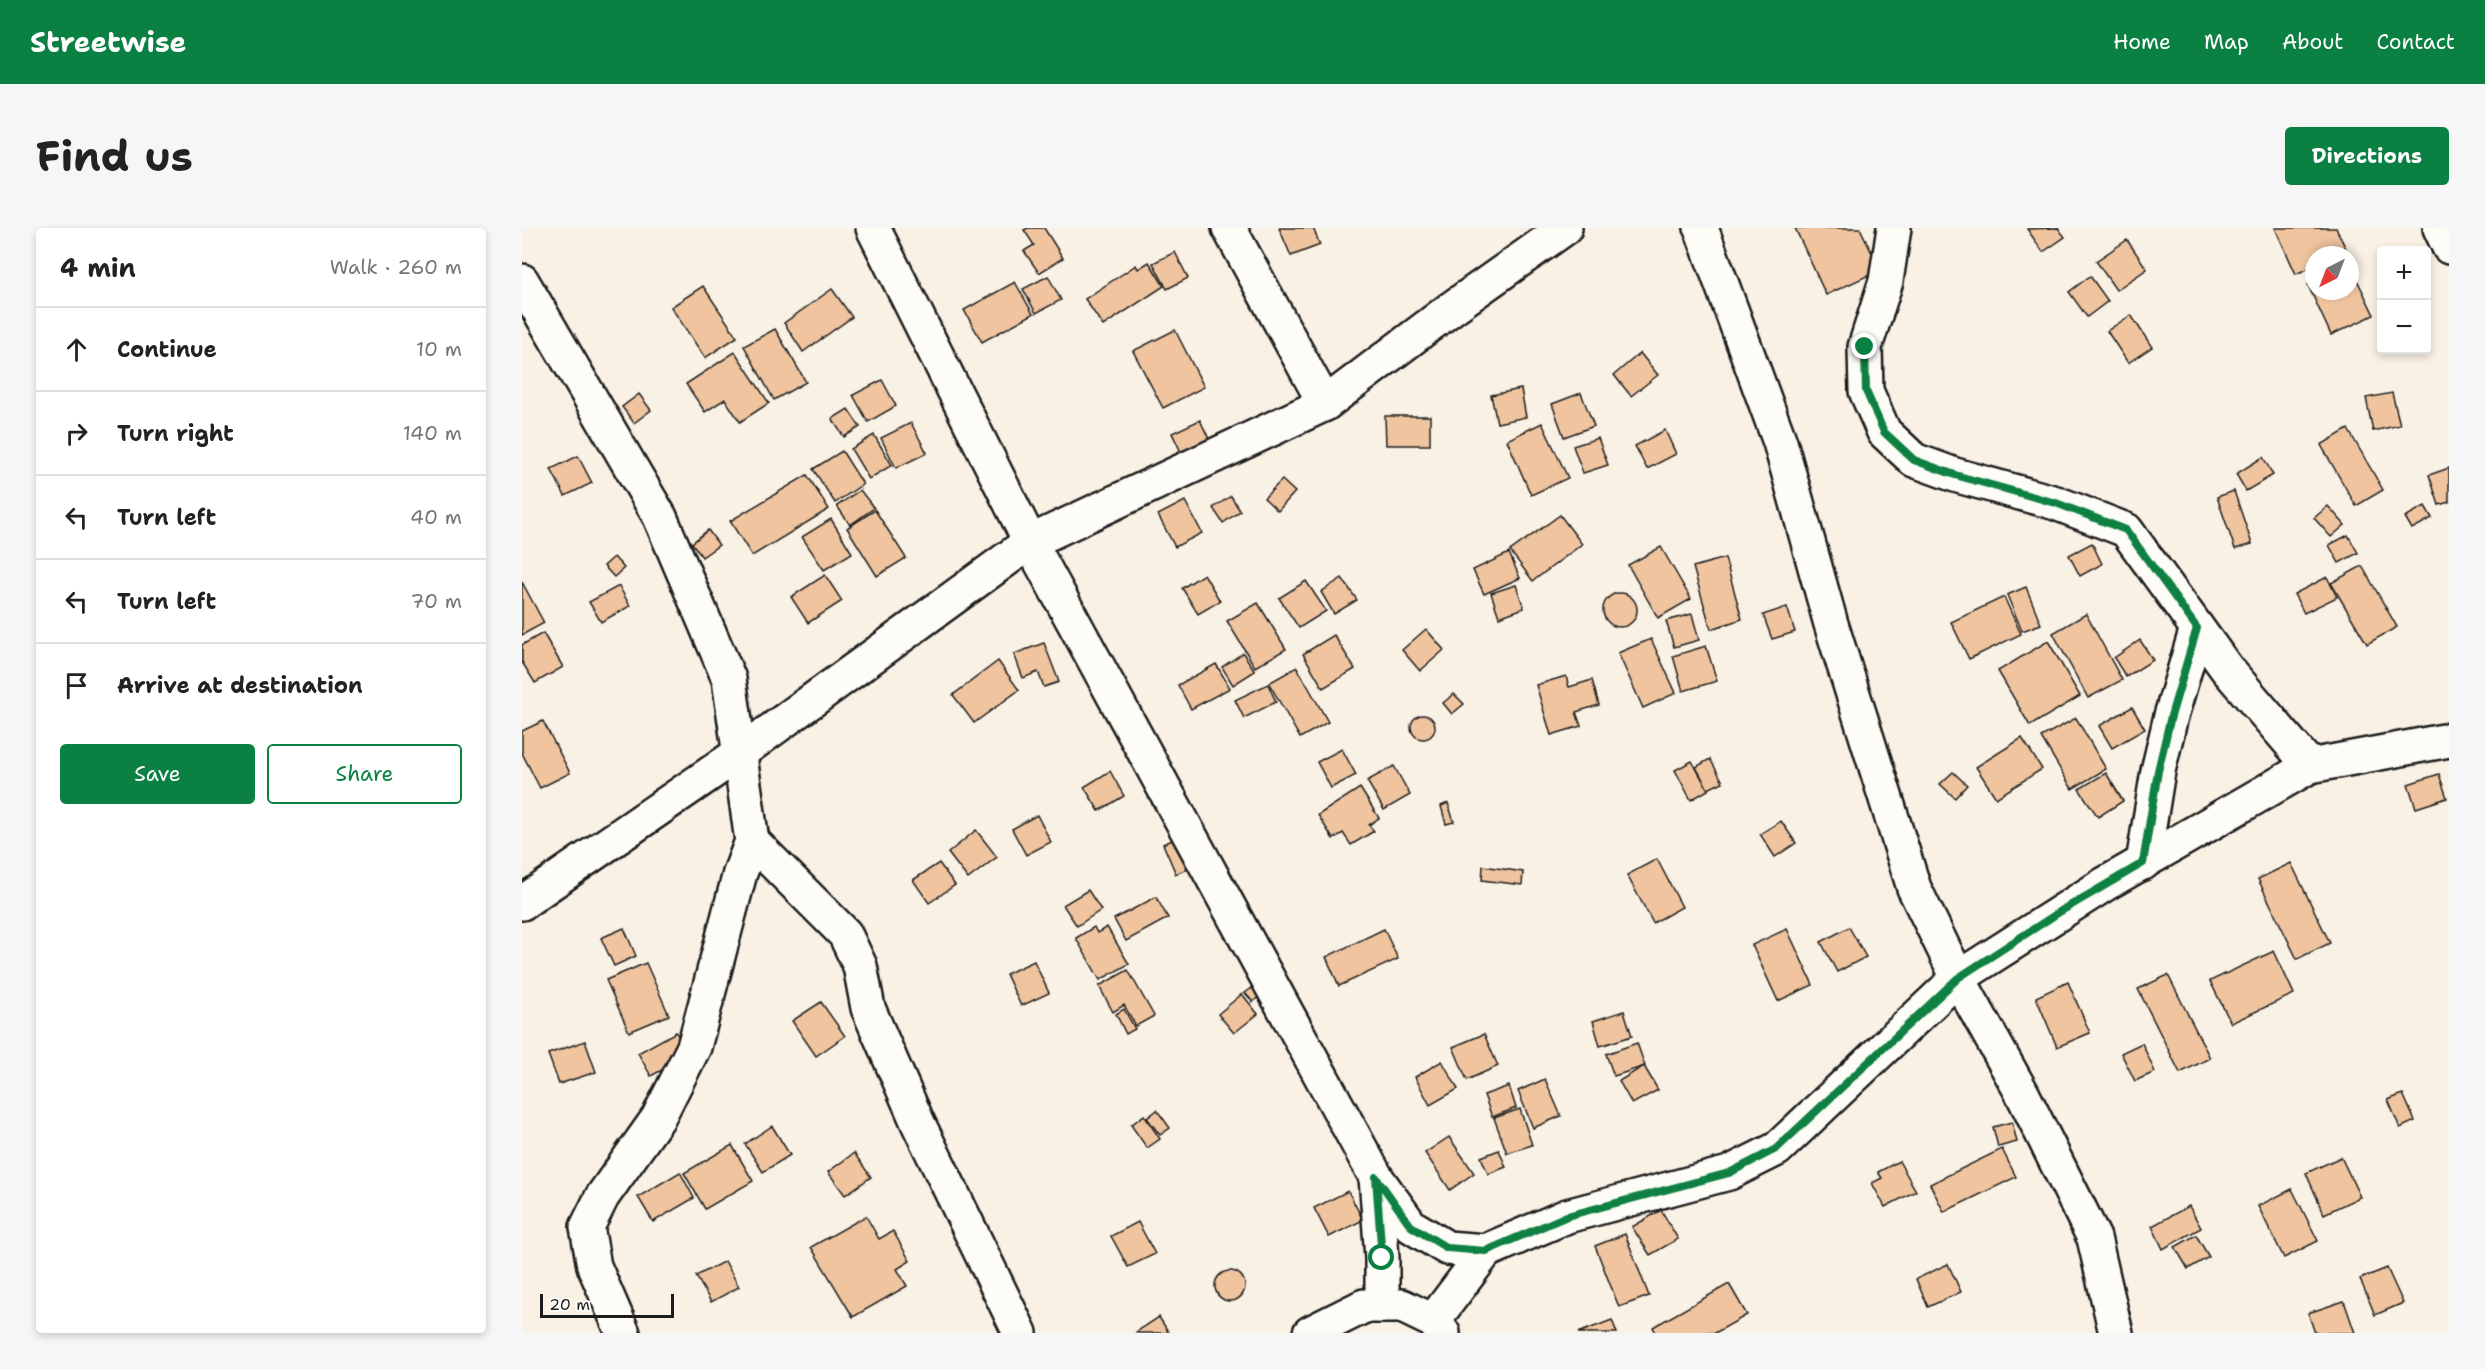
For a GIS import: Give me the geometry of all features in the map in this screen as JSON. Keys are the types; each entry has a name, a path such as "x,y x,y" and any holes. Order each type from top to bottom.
{"street":[{"path":"873,228 1030,542 1376,1177 1411,1226 1447,1248 1486,1251 1567,1216 1729,1173 1776,1149 1958,978 2061,911 2310,766 2449,740"},
{"path":"1229,228 1325,404"},
{"path":"522,903 740,753 1030,542 1325,404 1452,308 1565,228"},
{"path":"1701,228 1780,442 1831,624 1914,888 1958,978 2022,1093 2094,1238 2116,1333"},
{"path":"1894,228 1886,281 1865,347 1866,391 1884,432 1914,460 1955,475 2056,503 2126,530 2227,669 2310,766"},
{"path":"2440,228 2449,247"},
{"path":"522,281 660,518 729,679 752,841 740,873 694,1047 658,1118 602,1197 587,1227 594,1266 623,1333"},
{"path":"2143,863 2158,771 2171,716 2197,628"},
{"path":"752,841 845,934 860,966 867,1008 918,1123 1020,1333"},
{"path":"1376,1177 1382,1258 1382,1306"},
{"path":"1310,1333 1364,1306 1401,1306 1438,1327 1486,1251"}],"building":[{"path":"1044,228 1063,258 1039,273 1024,251 1034,245 1024,230"},
{"path":"1279,228 1313,228 1320,245 1291,256"},
{"path":"1795,228 1860,228 1880,270 1826,295"},
{"path":"2058,228 2065,237 2043,252 2027,229"},
{"path":"2275,228 2336,228 2345,246 2305,246 2305,270 2296,274"},
{"path":"2127,240 2147,269 2116,290 2096,261"},
{"path":"1175,252 1188,278 1167,289 1153,263"},
{"path":"1149,262 1164,286 1103,326 1085,299 1136,265 1138,269"},
{"path":"1048,276 1061,300 1036,313 1023,289"},
{"path":"2090,276 2108,301 2087,317 2069,292"},
{"path":"1015,282 1033,314 982,342 964,310"},
{"path":"2359,284 2374,315 2331,335 2315,300 2359,300"},
{"path":"703,286 737,337 705,358 671,307"},
{"path":"832,289 852,317 803,352 784,323"},
{"path":"2131,315 2152,347 2128,363 2107,331"},
{"path":"775,329 806,382 774,400 744,346"},
{"path":"1175,330 1204,387 1163,408 1133,351"},
{"path":"735,352 769,403 740,422 725,399 705,412 686,384"},
{"path":"1640,353 1658,375 1631,396 1614,375"},
{"path":"882,380 896,406 868,422 853,395"},
{"path":"1521,389 1526,417 1497,423 1491,395"},
{"path":"1581,393 1594,426 1564,437 1552,404"},
{"path":"2392,393 2400,425 2373,431 2366,398"},
{"path":"639,394 651,410 634,423 622,407"},
{"path":"848,409 860,427 844,437 832,419"},
{"path":"1385,416 1430,416 1430,445 1386,445"},
{"path":"1200,420 1209,439 1181,452 1172,433"},
{"path":"911,423 927,453 896,468 881,438"},
{"path":"1542,423 1568,478 1531,495 1507,440"},
{"path":"2348,429 2383,490 2356,506 2321,445"},
{"path":"1665,430 1676,454 1647,469 1635,446"},
{"path":"874,435 892,465 869,479 851,449"},
{"path":"1598,438 1608,465 1583,473 1573,446"},
{"path":"842,451 863,484 835,503 813,469"},
{"path":"578,456 592,483 565,496 551,469"},
{"path":"2263,457 2273,475 2246,491 2236,474"},
{"path":"2449,468 2449,502 2439,505 2429,475"},
{"path":"807,475 829,509 752,556 730,521"},
{"path":"1282,480 1295,492 1278,511 1264,498"},
{"path":"860,490 874,508 850,525 837,506"},
{"path":"2234,491 2252,544 2235,549 2217,497"},
{"path":"1231,496 1240,511 1223,523 1213,508"},
{"path":"1185,501 1202,533 1175,547 1158,515"},
{"path":"2328,506 2345,525 2331,537 2314,518"},
{"path":"2425,506 2432,518 2412,529 2405,517"},
{"path":"875,510 906,558 877,576 847,528"},
{"path":"1560,515 1582,544 1533,581 1510,551"},
{"path":"831,519 852,553 824,570 802,537"},
{"path":"708,530 719,545 702,557 692,543"},
{"path":"2348,535 2358,553 2339,563 2329,545"},
{"path":"2092,543 2102,564 2080,576 2069,555"},
{"path":"1661,547 1691,599 1658,618 1628,565"},
{"path":"1509,553 1520,578 1484,594 1473,570"},
{"path":"614,557 624,568 614,577 604,566"},
{"path":"1725,558 1742,619 1711,629 1693,567"},
{"path":"2362,566 2397,627 2367,644 2331,583"},
{"path":"1204,574 1220,601 1198,614 1182,588"},
{"path":"825,575 842,601 808,623 791,597"},
{"path":"2327,577 2337,597 2304,613 2294,594"},
{"path":"1342,578 1357,600 1334,614 1321,592"},
{"path":"1306,581 1326,611 1299,628 1279,598"},
{"path":"522,582 544,623 522,635"},
{"path":"1516,585 1524,608 1499,617 1491,593"},
{"path":"619,586 630,606 601,622 589,602"},
{"path":"2026,587 2041,624 2022,631 2007,595"},
{"path":"1620,593 1632,598 1637,610 1632,622 1620,627 1608,622 1603,610 1608,598"},
{"path":"2004,597 2021,634 1969,659 1951,622"},
{"path":"1258,603 1286,649 1255,667 1227,621"},
{"path":"1787,607 1795,632 1772,639 1763,615"},
{"path":"1692,614 1699,640 1674,647 1666,621"},
{"path":"2086,614 2122,680 2088,698 2053,633"},
{"path":"1426,629 1444,650 1420,671 1402,650"},
{"path":"543,633 563,667 535,683 522,662 522,645"},
{"path":"1334,635 1355,669 1323,688 1303,654"},
{"path":"1651,639 1676,693 1643,708 1618,653"},
{"path":"2140,640 2153,660 2126,677 2114,658"},
{"path":"2048,641 2080,696 2030,726 1998,671"},
{"path":"1044,643 1059,682 1044,687 1038,672 1023,678 1014,654"},
{"path":"1706,646 1717,681 1683,691 1673,656"},
{"path":"1243,653 1255,671 1233,685 1222,667"},
{"path":"998,661 1019,690 974,723 953,695"},
{"path":"1216,664 1230,688 1191,709 1178,685"},
{"path":"1297,667 1328,722 1300,738 1269,683"},
{"path":"1566,676 1569,687 1592,680 1599,705 1576,712 1581,726 1551,735 1536,685"},
{"path":"1268,684 1276,702 1244,718 1235,700"},
{"path":"1454,694 1464,704 1452,714 1443,703"},
{"path":"2132,707 2145,729 2112,748 2099,726"},
{"path":"1423,715 1428,716 1434,722 1434,732 1428,738 1423,739 1418,738 1412,732 1411,727 1412,722 1418,716"},
{"path":"2076,718 2106,769 2072,789 2041,737"},
{"path":"543,721 570,773 540,788 522,753 522,731"},
{"path":"2022,738 2042,769 1996,798 1976,767"},
{"path":"1342,749 1356,775 1331,788 1317,762"},
{"path":"1710,759 1723,782 1708,789 1696,767"},
{"path":"1692,761 1708,790 1691,800 1675,770"},
{"path":"1394,766 1410,795 1384,810 1367,781"},
{"path":"1110,771 1124,796 1099,811 1084,787"},
{"path":"1953,772 1967,785 1955,798 1940,784"},
{"path":"2106,773 2123,801 2098,817 2079,789"},
{"path":"2439,774 2447,798 2416,808 2408,784"},
{"path":"1360,788 1379,818 1369,825 1374,831 1351,845 1343,833 1333,839 1318,815"},
{"path":"1448,803 1454,822 1446,824 1441,806"},
{"path":"1037,815 1051,842 1026,855 1012,829"},
{"path":"1781,821 1796,843 1775,857 1760,834"},
{"path":"976,830 997,857 968,879 948,853"},
{"path":"1175,839 1189,868 1176,874 1163,844"},
{"path":"1657,859 1682,907 1653,923 1627,875"},
{"path":"939,863 955,885 929,903 913,880"},
{"path":"2291,863 2330,943 2297,959 2258,879"},
{"path":"1483,866 1523,872 1522,885 1482,880"},
{"path":"1088,890 1101,910 1077,926 1063,905"},
{"path":"1156,897 1168,918 1126,941 1114,919"},
{"path":"1094,927 1097,933 1107,927 1129,964 1100,980 1076,938"},
{"path":"1849,927 1866,957 1837,972 1821,942"},
{"path":"624,928 636,956 614,966 601,938"},
{"path":"1384,929 1398,959 1339,986 1326,957"},
{"path":"1787,929 1813,985 1778,1001 1752,945"},
{"path":"2274,951 2294,994 2231,1023 2210,981"},
{"path":"1034,961 1049,993 1021,1006 1006,974"},
{"path":"646,963 669,1015 629,1032 606,980"},
{"path":"1128,970 1154,1016 1136,1026 1124,1005 1113,1012 1099,986"},
{"path":"2168,975 2210,1058 2180,1073 2138,989"},
{"path":"2068,982 2090,1033 2057,1047 2036,997"},
{"path":"1256,985 1263,994 1253,1002 1245,993"},
{"path":"1242,994 1258,1014 1234,1033 1218,1014"},
{"path":"821,1002 845,1036 816,1056 792,1021"},
{"path":"1124,1009 1135,1029 1126,1034 1116,1014"},
{"path":"1624,1011 1632,1036 1600,1046 1593,1021"},
{"path":"676,1032 689,1055 651,1076 638,1053"},
{"path":"1484,1034 1498,1066 1467,1080 1453,1047"},
{"path":"585,1041 596,1072 559,1084 548,1054"},
{"path":"1637,1043 1645,1066 1614,1076 1606,1054"},
{"path":"2142,1043 2155,1072 2135,1081 2121,1053"},
{"path":"1442,1061 1458,1089 1430,1105 1415,1077"},
{"path":"1644,1066 1658,1090 1632,1104 1619,1081"},
{"path":"1545,1079 1561,1116 1533,1128 1518,1091"},
{"path":"1509,1086 1516,1108 1492,1117 1484,1095"},
{"path":"2403,1094 2415,1121 2400,1128 2388,1100"},
{"path":"1520,1109 1532,1145 1507,1153 1494,1118"},
{"path":"1157,1110 1170,1128 1160,1135 1147,1118"},
{"path":"1144,1115 1160,1139 1147,1148 1131,1125"},
{"path":"2012,1122 2017,1142 1998,1147 1993,1127"},
{"path":"772,1126 790,1155 763,1172 745,1144"},
{"path":"1449,1137 1474,1173 1450,1190 1425,1153"},
{"path":"732,1145 753,1181 705,1209 684,1173"},
{"path":"2002,1149 2016,1177 1944,1212 1930,1184"},
{"path":"1499,1150 1506,1167 1488,1174 1481,1157"},
{"path":"854,1153 871,1177 845,1195 828,1172"},
{"path":"2341,1157 2360,1197 2324,1214 2306,1173"},
{"path":"1899,1161 1916,1191 1885,1207 1872,1183 1882,1178 1878,1172"},
{"path":"680,1172 694,1198 653,1222 638,1197"},
{"path":"2292,1189 2318,1241 2284,1258 2258,1206"},
{"path":"1348,1191 1363,1220 1329,1237 1314,1208"},
{"path":"2189,1206 2201,1228 2163,1249 2152,1226"},
{"path":"1661,1210 1678,1239 1650,1255 1632,1227"},
{"path":"866,1216 879,1239 893,1231 910,1261 897,1269 907,1286 853,1317 811,1247"},
{"path":"1138,1222 1155,1254 1128,1267 1111,1236"},
{"path":"1625,1234 1649,1296 1619,1307 1595,1246"},
{"path":"2196,1235 2209,1257 2188,1269 2175,1247"},
{"path":"725,1261 739,1287 711,1302 696,1276"},
{"path":"1948,1264 1961,1292 1928,1307 1916,1279"},
{"path":"2387,1268 2403,1303 2375,1315 2360,1279"},
{"path":"1230,1271 1241,1275 1245,1286 1241,1297 1230,1301 1219,1297 1215,1286 1219,1275"},
{"path":"1729,1284 1747,1315 1715,1333 1656,1333 1653,1327"},
{"path":"2344,1301 2355,1333 2315,1333 2308,1313"},
{"path":"1159,1317 1169,1333 1136,1332"},
{"path":"1612,1320 1617,1333 1578,1333"}],"route":[{"path":"1382,1258 1376,1177 1411,1226 1447,1248 1486,1251 1567,1216 1729,1173 1776,1149 1958,978 2061,911 2143,863 2158,771 2171,716 2197,628 2126,530 2056,503 1955,475 1914,460 1884,432 1866,391 1865,347"}]}
